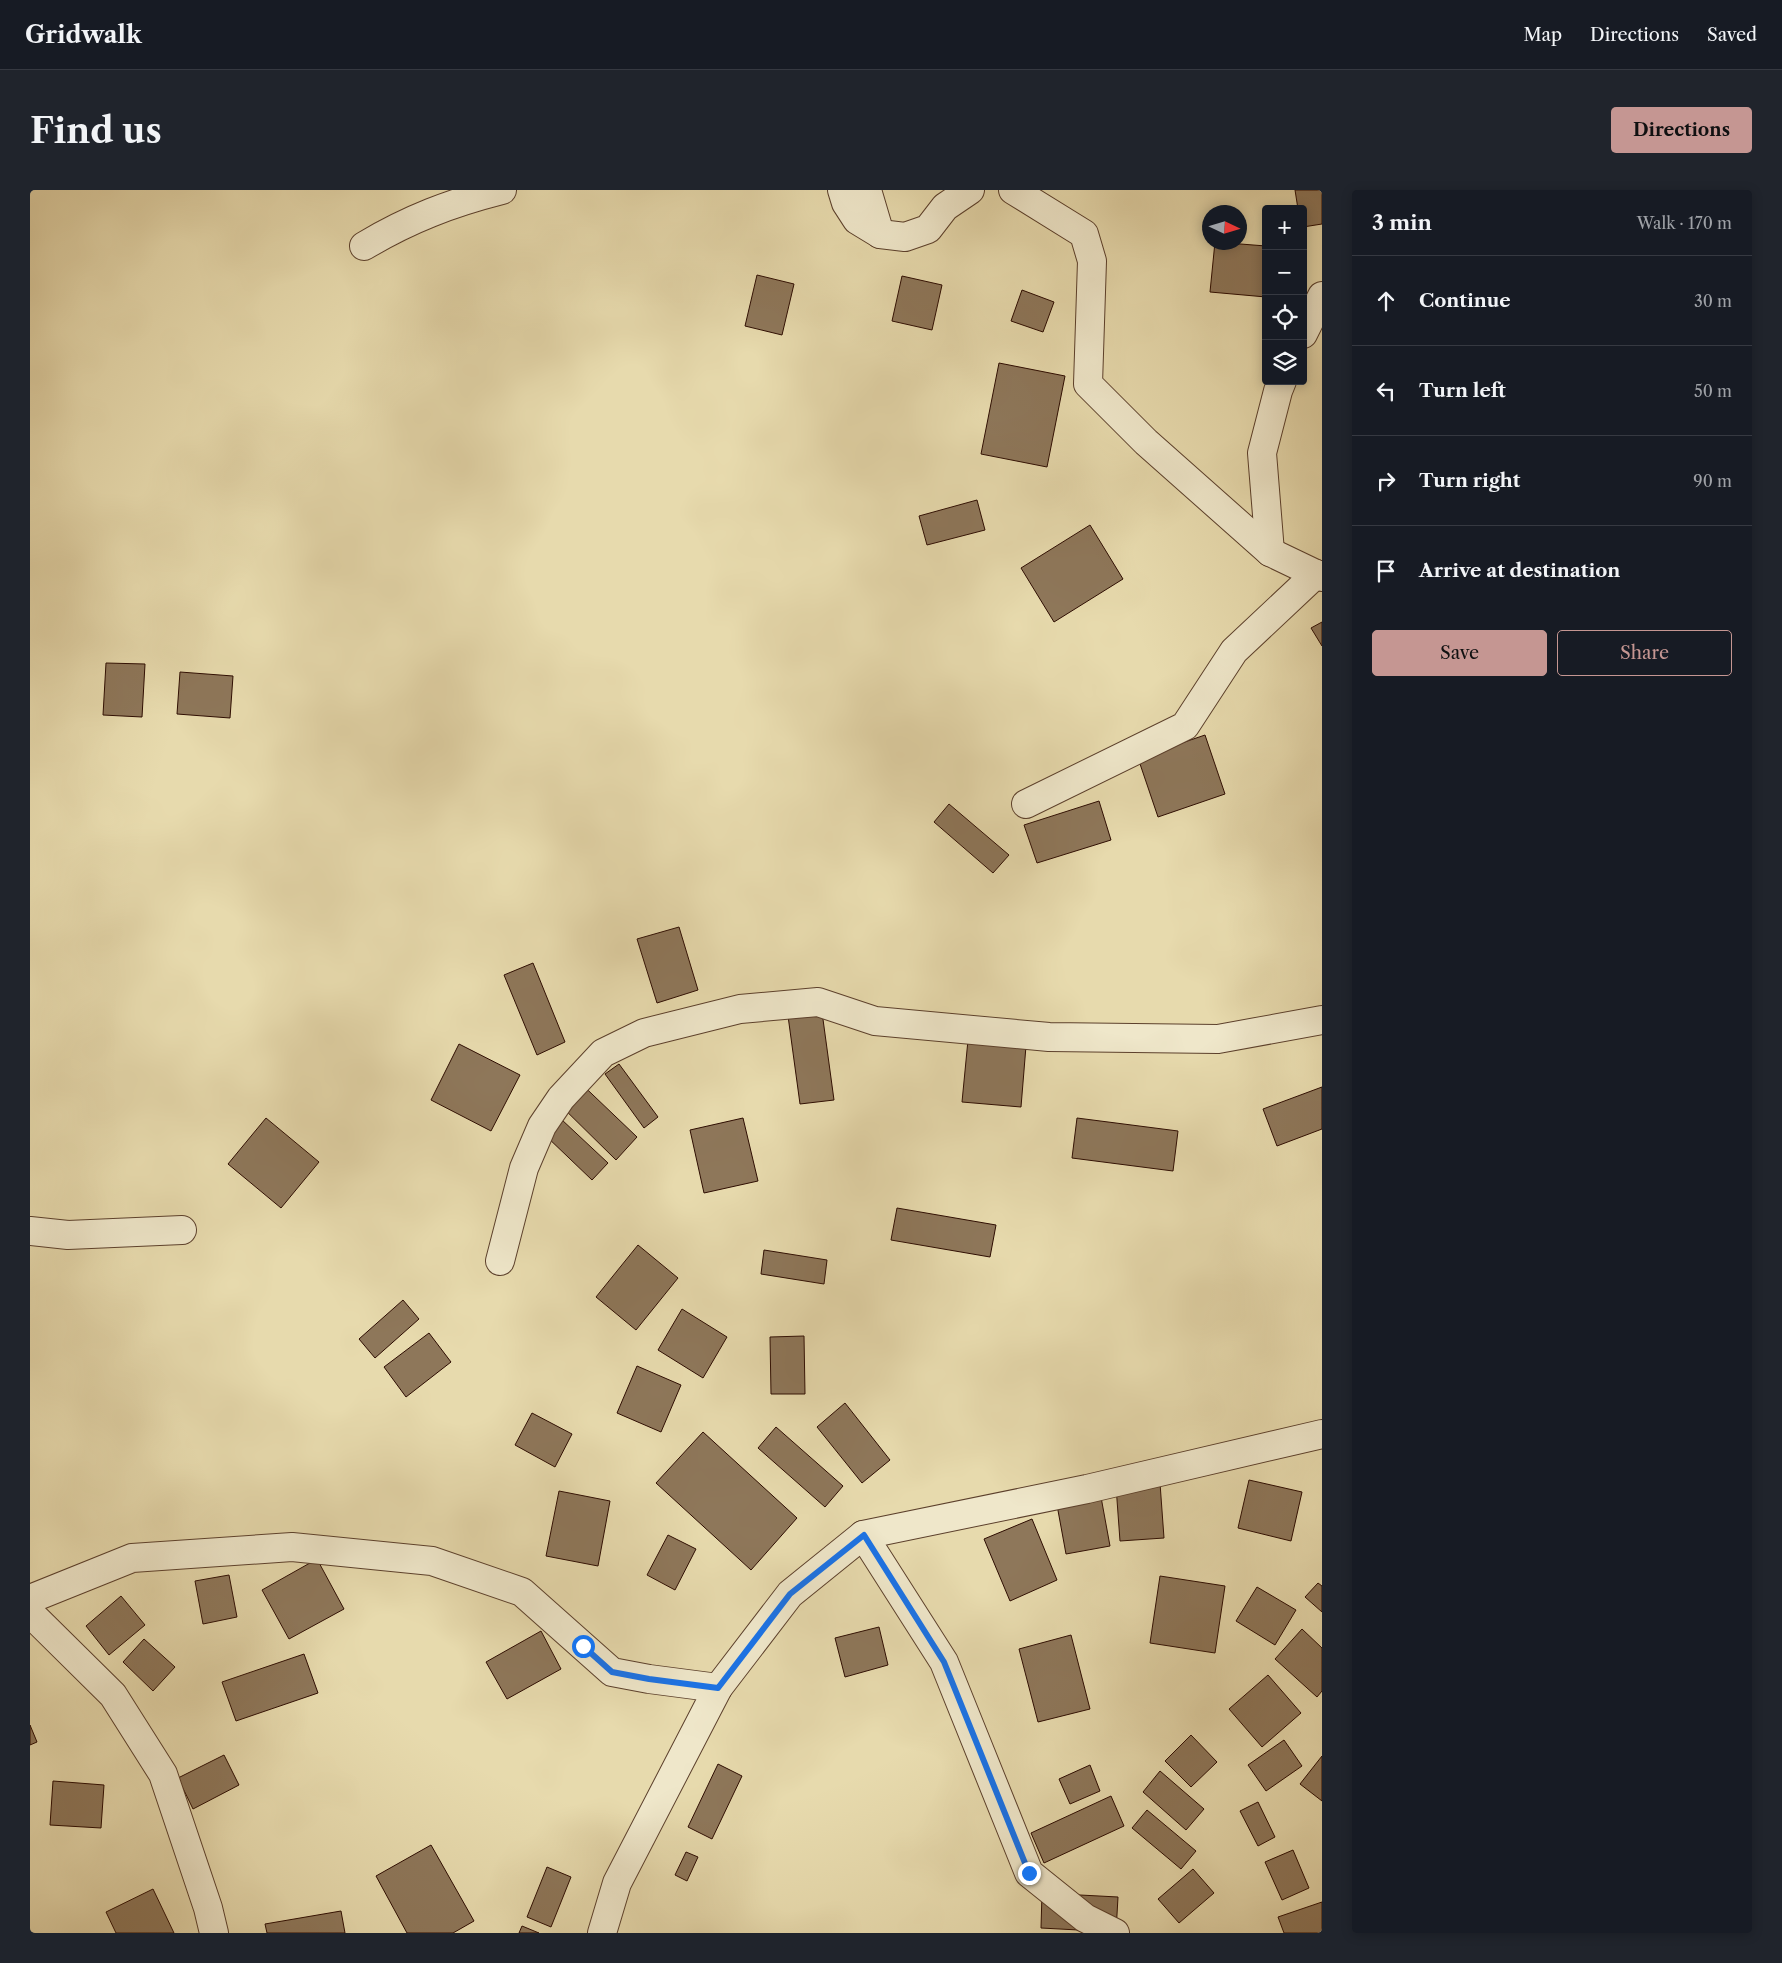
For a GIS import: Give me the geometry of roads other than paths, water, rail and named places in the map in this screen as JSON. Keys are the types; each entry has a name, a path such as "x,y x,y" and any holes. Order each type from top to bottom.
{"street":[{"path":"364,246 394,228 459,201 502,190"},
{"path":"842,190 846,203 857,220 880,234 905,237 928,229 945,207 970,190"},
{"path":"867,190 880,234"},
{"path":"1013,190 1084,234 1092,261 1088,384 1146,442 1270,552 1319,576 1234,651 1185,726 1026,804"},
{"path":"1307,326 1322,296"},
{"path":"1270,552 1262,453 1280,385"},
{"path":"500,1261 524,1168 542,1126 561,1098 604,1053 644,1033 740,1009 818,1002 875,1021 1049,1037 1218,1039 1322,1020"},
{"path":"30,1231 68,1235 182,1230"},
{"path":"602,1933 617,1883 718,1688 790,1594 864,1535 1087,1489 1322,1434"},
{"path":"864,1535 944,1662 1029,1873 1085,1918 1115,1933"},
{"path":"30,1599 132,1558 292,1546 432,1561 522,1592 612,1672 718,1688"},
{"path":"30,1613 113,1695 163,1774 208,1908 214,1933"}]}
